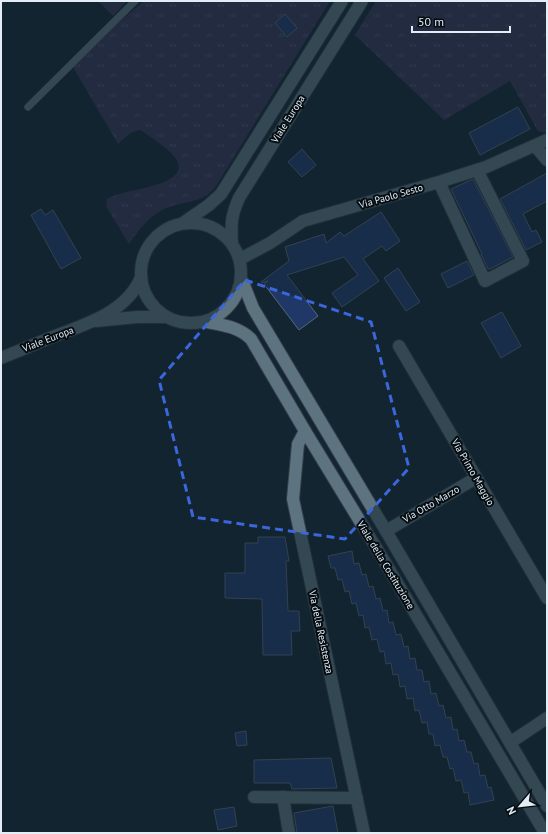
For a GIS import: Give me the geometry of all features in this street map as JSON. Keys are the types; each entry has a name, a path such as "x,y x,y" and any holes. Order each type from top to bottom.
{"street":[{"name":"Viale Europa","path":"182,223 209,205 225,188 342,1"},
{"name":"Viale Europa","path":"232,243 231,221 240,198 362,1"},
{"name":"Via Paolo Sesto","path":"240,259 270,243 303,221 477,170 547,140"},
{"path":"535,146 547,160"},
{"path":"439,182 485,282 522,261 477,170"},
{"path":"182,223 196,223 210,226 222,233 232,243 240,259 242,280 234,301 227,310 218,317 207,322 193,324 179,322 166,317 151,304 146,296 141,277 142,262 147,248 156,236 168,228 182,223"},
{"name":"Viale Europa","path":"1,358 95,321 128,297 137,287 141,277"},
{"name":"Viale della Costituzione","path":"242,280 252,308 511,742 547,806"},
{"name":"Viale Europa","path":"95,321 137,317 166,317"},
{"name":"Viale della Costituzione","path":"207,322 244,332 251,339 545,833"},
{"name":"Via Primo Maggio","path":"398,346 547,598"},
{"name":"Via della Resistenza","path":"305,431 298,444 293,500 364,833"},
{"name":"Via Otto Marzo","path":"386,531 476,478"},
{"path":"511,742 547,718"},
{"path":"254,797 357,798"},
{"path":"283,797 288,833"}],"lane":[{"path":"28,108 135,1"}],"highlighted area":[{"path":"245,280 371,322 409,468 345,539 193,517 159,380"}],"green space":[{"path":"98,1 127,1 113,16"},
{"path":"144,1 330,1 216,186 201,198 172,206 158,212 147,221 129,244 106,206 107,199 117,194 151,186 168,180 174,176 178,170 178,163 170,152 141,130 131,133 118,144 73,67 111,29"},
{"path":"376,1 547,1 547,133 538,131 510,81 444,120 355,35"}],"building":[{"path":"285,14 297,28 287,37 275,23"},
{"path":"518,107 530,129 480,155 469,133"},
{"path":"302,149 316,165 302,177 288,162"},
{"path":"547,173 547,201 523,214 532,232 536,230 542,242 526,250 500,199"},
{"path":"473,179 513,257 490,269 488,269 451,189"},
{"path":"41,209 45,215 53,210 81,258 61,269 31,215"},
{"path":"381,212 400,241 386,251 382,246 363,259 379,281 342,307 332,293 358,275 344,257 287,275 318,316 299,330 264,284 268,281 261,282 289,261 285,247 324,234 326,243 340,232 344,236"},
{"path":"467,261 474,275 448,288 441,274"},
{"path":"398,268 420,302 406,311 384,278"},
{"path":"502,312 521,346 501,358 481,323"},
{"path":"258,537 285,537 289,561 286,561 288,611 299,611 300,631 291,631 292,655 263,655 262,599 225,598 225,573 245,573 245,543 258,543"},
{"path":"352,551 354,564 359,563 362,575 366,574 369,587 373,586 376,599 380,598 383,611 387,610 389,623 393,622 396,635 401,634 404,647 408,646 410,659 415,658 417,670 422,670 424,682 429,681 431,694 436,693 439,706 443,705 446,718 451,717 453,730 457,729 459,741 464,740 467,752 471,752 474,764 478,763 480,776 485,775 488,788 491,787 494,800 470,805 468,792 464,793 461,780 456,781 453,768 450,769 447,757 443,757 440,745 435,746 433,734 429,734 427,722 422,723 419,710 415,711 413,698 407,699 405,686 400,687 398,674 393,675 391,663 386,664 384,651 380,652 377,639 372,640 369,627 365,628 363,615 359,616 356,603 352,604 349,591 345,592 342,579 338,580 335,568 331,568 328,556"},
{"path":"246,731 247,745 237,746 235,733"},
{"path":"331,758 337,788 292,789 290,783 254,783 254,760"},
{"path":"333,806 338,833 297,833 294,813"},
{"path":"234,807 237,826 218,830 214,810"}]}
